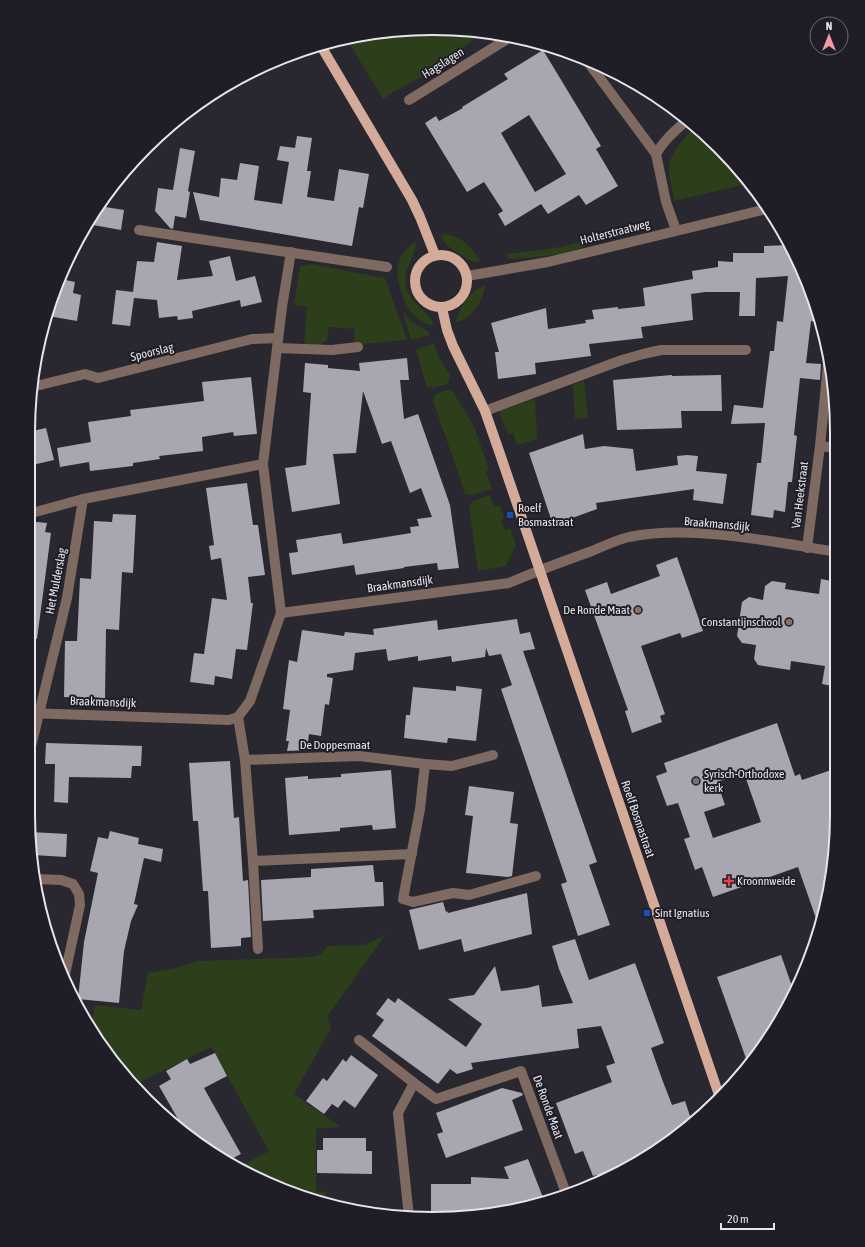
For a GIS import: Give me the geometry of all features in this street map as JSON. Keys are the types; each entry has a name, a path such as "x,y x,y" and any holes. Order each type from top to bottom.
{"main road":[{"path":"324,51 412,200 435,255"},
{"path":"435,255 448,256 455,259 461,264 467,276 465,293 460,300 453,305 442,308 428,304 421,299 416,291 414,282 415,274 419,266 425,260 435,255"},
{"name":"Roelf Bosmastraat","path":"442,308 447,330 453,346 485,411 718,1092"}],"street":[{"name":"Hagslagen","path":"409,100 503,42"},
{"path":"593,69 656,154 666,202 676,230"},
{"path":"656,154 669,136 683,124"},
{"name":"Holterstraatweg","path":"467,276 548,262 762,210"},
{"path":"138,230 387,267"},
{"path":"258,949 245,760 238,717 250,701 281,613 263,464 282,307 291,252"},
{"name":"Spoorslag","path":"38,386 85,374 98,378 252,339 332,350 358,347"},
{"path":"485,411 615,363 661,350 746,350"},
{"name":"Van Heekstraat","path":"807,548 827,379"},
{"path":"820,446 830,447"},
{"path":"35,512 83,499 263,464"},
{"name":"Het Mulderslag","path":"35,730 67,598 83,499"},
{"name":"Braakmansdijk","path":"281,613 510,583 540,570 628,537 690,533 725,536 830,551"},
{"name":"Braakmansdijk","path":"35,713 223,720 238,717"},
{"name":"De Doppesmaat","path":"245,760 359,756 452,766 493,755"},
{"path":"424,764 420,809 403,899 413,902 453,893 469,895 536,876"},
{"path":"253,861 412,854"},
{"path":"40,878 61,880 73,884 79,894 80,905 66,969"},
{"name":"De Ronde Maat","path":"358,1040 436,1099 521,1071 565,1189"},
{"path":"408,1211 398,1113 414,1083"}],"green space":[{"path":"432,35 477,37 425,75 383,99 350,44 381,38 407,36"},
{"path":"691,131 695,134 714,151 743,185 674,201 669,166 672,156"},
{"path":"441,234 448,234 459,238 469,246 480,261 474,262 465,258 445,243"},
{"path":"591,238 593,243 572,251 508,259 507,254 571,245"},
{"path":"415,241 414,254 406,273 406,285 411,298 428,316 433,326 416,318 406,304 399,284 397,271 400,258 406,249"},
{"path":"311,264 385,278 407,340 361,344 354,342 355,329 329,327 327,340 319,345 304,344 307,307 294,305 300,266"},
{"path":"485,286 484,292 476,308 467,317 457,322 458,315 466,300"},
{"path":"404,312 411,321 428,331 430,335 411,340 403,313"},
{"path":"434,343 439,358 450,375 448,384 433,388 427,387 416,350"},
{"path":"584,380 588,418 575,419 573,385"},
{"path":"451,389 474,426 489,470 486,472 492,489 472,495 465,494 433,400 436,394"},
{"path":"535,399 537,439 517,445 513,433 508,435 499,411"},
{"path":"490,495 494,507 500,505 504,518 501,520 505,530 510,528 516,545 506,566 478,571 469,507 473,501"},
{"path":"385,935 327,1017 331,1028 294,1094 341,1127 316,1129 316,1191 326,1192 326,1197 280,1182 244,1164 269,1151 211,1047 139,1083 117,1056 94,1022 95,1005 141,1010 148,973 176,968 197,961 313,957 321,954 327,946 365,945"}],"building":[{"path":"542,51 544,51 601,146 596,149 618,186 586,205 579,195 548,214 541,204 505,226 498,214 503,211 484,182 467,192 425,123 436,116 439,121 463,108 462,107 508,79 504,74","holes":["529,115 566,174 535,192 501,133"]},
{"path":"297,136 312,138 307,171 311,171 307,197 334,201 339,169 369,174 363,208 359,207 352,246 200,220 193,192 219,197 221,178 237,180 240,163 259,166 254,200 282,204 289,162 277,160 280,146 295,148"},
{"path":"180,148 195,151 188,191 190,192 186,218 175,216 173,229 170,228 155,211 158,188 173,190"},
{"path":"106,207 124,210 121,230 94,225"},
{"path":"157,242 182,246 177,280 213,276 209,261 230,256 236,281 255,276 262,302 241,307 240,300 192,311 193,318 178,320 177,316 159,318 157,300 134,298 130,326 112,324 116,290 133,292 137,261 154,262"},
{"path":"783,245 789,257 800,280 814,321 811,321 806,363 821,364 820,380 800,378 794,435 797,436 792,482 788,482 785,512 774,510 773,518 751,515 757,463 761,463 765,423 731,424 734,405 763,408 770,351 774,351 777,321 783,322 788,276 756,278 755,316 739,316 740,292 705,292 691,294 693,320 641,327 643,338 589,344 591,356 535,363 536,374 498,379 495,352 499,352 491,323 546,308 548,329 586,323 585,320 594,319 592,310 645,306 643,288 693,279 692,271 718,267 718,261 733,262 733,253 764,253 764,246"},
{"path":"65,280 75,282 73,293 81,295 77,321 53,317"},
{"path":"407,358 409,380 400,380 404,419 418,414 450,505 459,568 438,570 437,563 356,575 354,565 292,575 289,553 298,552 296,540 341,533 343,544 411,533 410,527 419,526 417,519 432,517 421,488 410,493 391,441 382,444 363,391 356,453 333,454 340,504 292,512 285,468 306,465 311,393 303,392 305,363 328,365 328,368 360,371 359,363"},
{"path":"672,375 721,375 722,411 681,411 682,428 617,430 613,380"},
{"path":"251,377 257,434 234,436 233,432 202,437 203,451 159,456 160,459 133,463 133,466 90,471 89,462 60,467 57,448 91,442 88,422 131,416 130,410 204,401 202,382"},
{"path":"46,428 54,460 35,464 35,430"},
{"path":"583,434 585,449 604,446 633,449 636,471 678,465 677,456 698,456 696,471 727,474 723,504 693,500 694,489 596,503 597,509 553,525 529,453"},
{"path":"247,483 253,525 258,525 265,575 248,577 251,603 253,603 247,650 236,649 232,679 215,676 214,685 190,682 194,653 204,654 212,598 227,600 221,558 211,560 209,546 214,545 206,488"},
{"path":"113,514 136,515 133,573 122,572 119,630 106,629 105,699 64,697 65,641 77,641 80,578 91,579 94,521 112,522"},
{"path":"35,522 47,523 45,532 51,533 37,639 35,639"},
{"path":"677,557 703,631 682,638 680,633 641,646 665,714 660,716 662,722 632,733 625,711 628,710 585,590 607,582 611,594 660,576 656,565"},
{"path":"821,579 830,581 830,686 822,684 825,666 791,661 790,670 758,665 754,659 756,645 742,643 737,636 742,602 749,597 763,600 765,586 772,581 786,583 785,589 819,594"},
{"path":"517,619 520,634 530,632 535,649 523,651 597,862 589,865 610,925 578,936 561,884 567,882 501,689 512,685 501,654 489,656 486,648 485,657 452,662 451,656 418,661 418,656 388,661 386,649 355,653 353,670 327,674 327,677 333,678 329,705 325,704 321,736 309,734 307,750 287,751 289,741 286,741 290,710 283,709 289,660 297,662 302,630 344,636 345,632 374,635 373,629 437,620 438,630"},
{"path":"456,686 482,689 476,741 448,738 447,743 404,738 406,715 410,715 413,687 456,691"},
{"path":"777,723 795,776 800,774 802,780 830,770 830,814 827,866 816,918 798,867 713,897 702,867 695,870 684,839 690,837 678,803 667,806 656,776 667,772 664,763","holes":["744,773 761,822 713,838 704,812 725,805 717,782"]},
{"path":"46,743 142,746 141,766 132,766 131,778 69,777 68,803 54,802 55,764 45,764"},
{"path":"230,761 234,818 239,817 243,881 248,880 251,937 241,938 241,946 211,948 208,891 203,891 198,821 193,821 189,763"},
{"path":"391,770 396,828 373,830 372,825 340,828 340,831 289,835 285,778 308,776 308,779 341,777 341,774"},
{"path":"469,786 514,792 510,823 518,824 512,876 508,877 466,873 473,816 465,815"},
{"path":"110,831 139,838 138,844 163,849 161,862 144,858 134,904 138,905 131,921 124,951 119,1003 81,999 78,995 84,942 98,873 90,871 98,837 108,839"},
{"path":"36,832 67,834 66,857 37,855"},
{"path":"373,865 375,882 383,882 384,906 313,910 314,918 263,921 261,880 311,877 311,869"},
{"path":"527,893 532,934 464,952 461,939 419,950 409,910 443,902 446,912 447,911 448,913"},
{"path":"575,939 589,980 635,963 664,1043 651,1048 662,1079 672,1105 685,1101 690,1117 653,1145 631,1159 597,1176 593,1176 583,1151 575,1154 556,1103 612,1082 606,1066 615,1063 601,1026 577,1029 579,1048 471,1063 473,1069 457,1074 450,1069 438,1084 372,1036 384,1020 376,1014 388,998 395,1003 398,998 466,1047 482,1024 448,999 474,995 495,966 501,991 539,985 542,1007 573,1003 559,969 552,946"},
{"path":"781,955 791,985 777,1013 746,1058 717,977"},
{"path":"215,1053 227,1076 204,1088 241,1154 233,1158 178,1120 159,1086 171,1079 166,1071 187,1059 190,1064"},
{"path":"351,1055 378,1075 355,1108 344,1100 338,1108 332,1104 324,1114 306,1101 323,1078 327,1081 343,1059 346,1062"},
{"path":"502,1088 522,1093 523,1095 512,1100 523,1130 446,1158 437,1134 443,1132 436,1113"},
{"path":"323,1138 366,1138 366,1151 372,1151 372,1174 317,1173 317,1150 323,1150"},
{"path":"528,1159 542,1196 484,1209 431,1212 431,1184 471,1184 471,1177 509,1179 504,1167"}],"place":[{"name":"Roelf Bosmastraat","path":"510,515"},
{"name":"De Ronde Maat","path":"638,610"},
{"name":"Constantijnschool","path":"789,622"},
{"name":"Syrisch-Orthodoxe kerk","path":"696,781"},
{"name":"Kroonnweide","path":"729,881"},
{"name":"Sint Ignatius","path":"647,913"}]}
